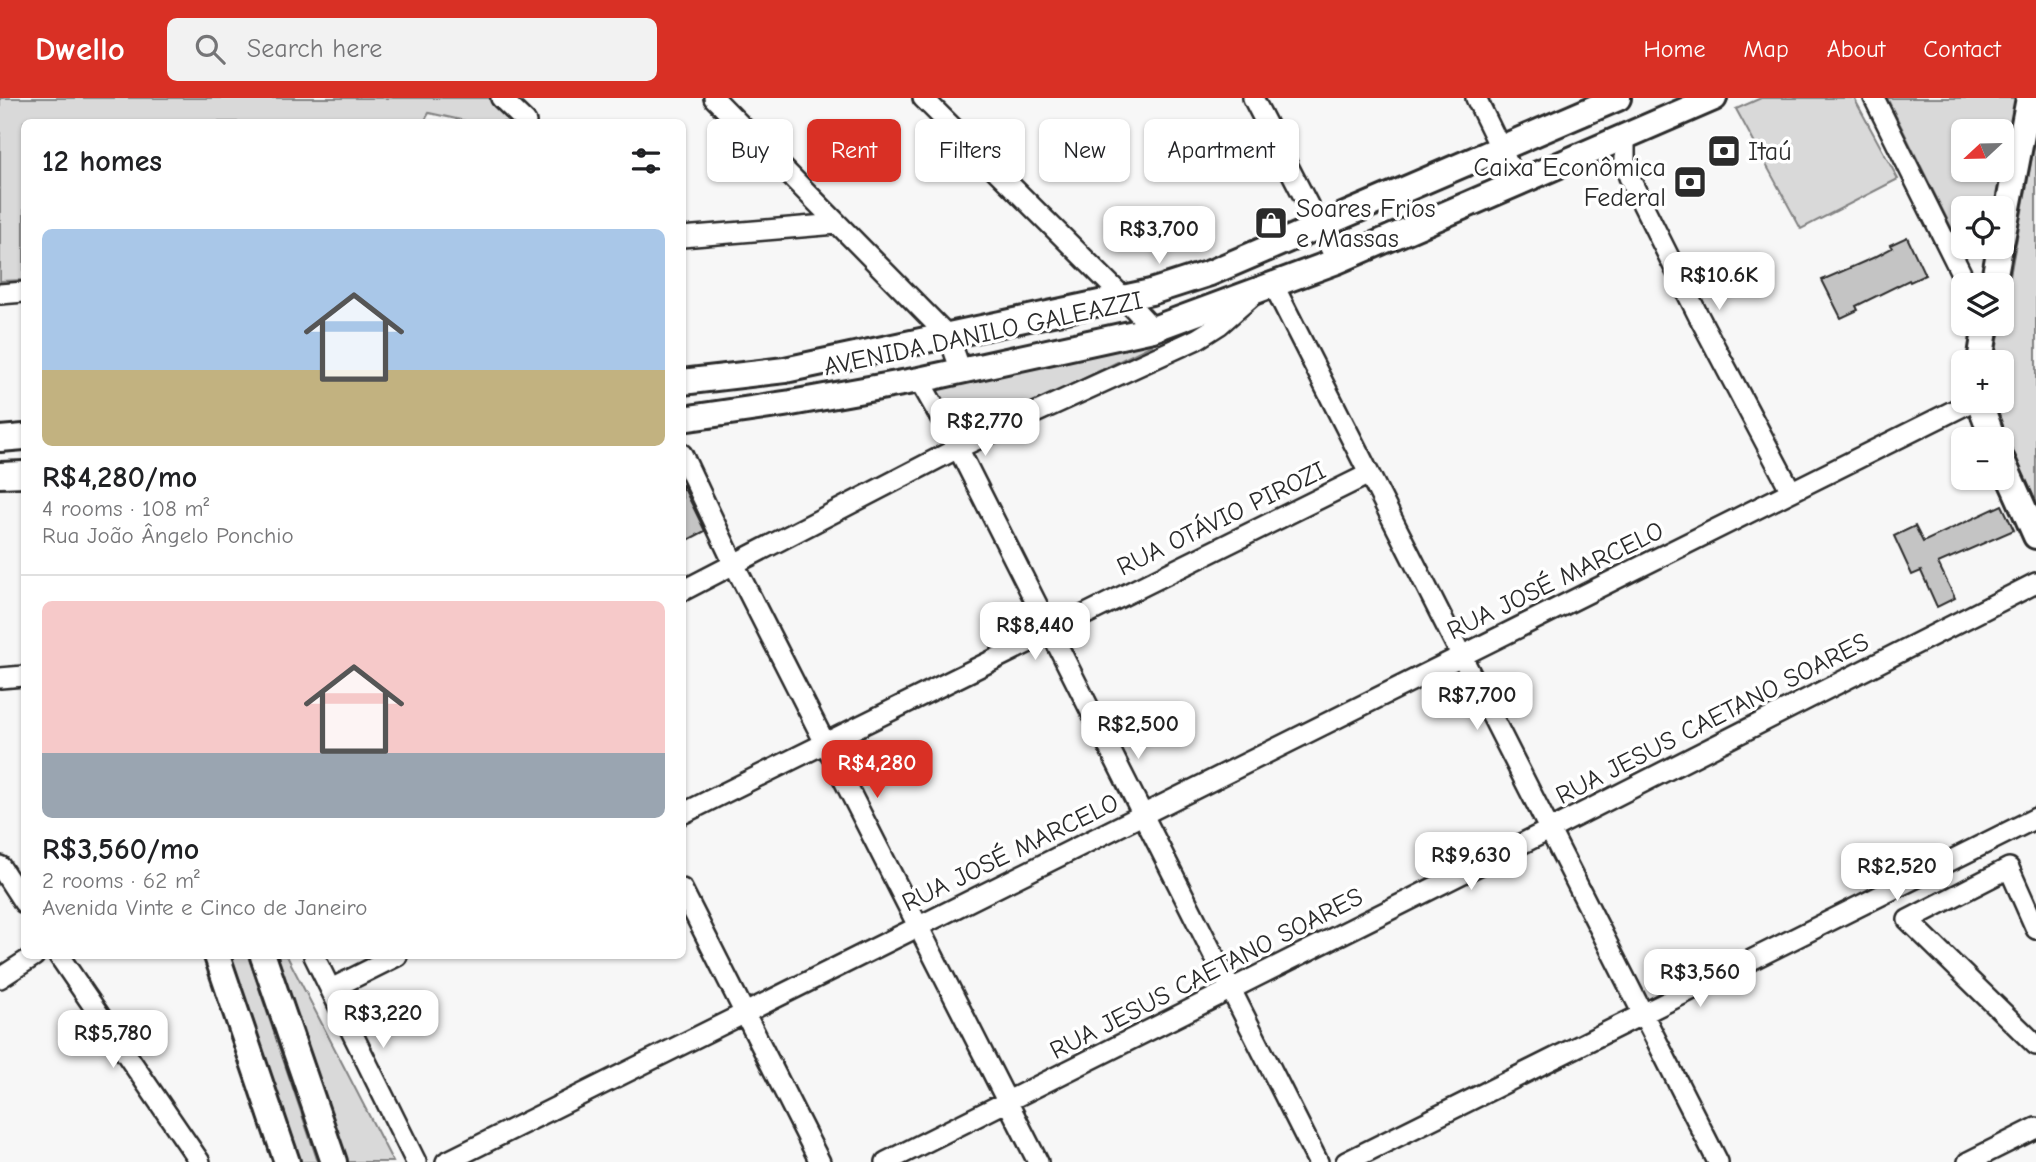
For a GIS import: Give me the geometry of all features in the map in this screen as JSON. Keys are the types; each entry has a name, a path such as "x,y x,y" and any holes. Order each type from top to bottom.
{"main road":[{"name":"AVENIDA DANILO GALEAZZI","path":"686,382 785,370 1125,299 1210,273 1618,98"},
{"name":"AVENIDA DANILO GALEAZZI","path":"686,418 919,380 1153,329 1337,261 1714,98"},
{"path":"2010,196 2029,98"},
{"path":"0,439 21,437"},
{"path":"0,475 21,474"},
{"path":"2014,487 2036,536"},
{"path":"218,959 287,1162"},
{"path":"264,959 334,1162"}],"street":[{"path":"501,98 523,119"},
{"path":"714,98 949,337 961,371"},
{"path":"1253,98 1337,261"},
{"path":"1476,98 1518,184"},
{"path":"1874,98 1961,273"},
{"path":"928,100 1153,329"},
{"path":"1625,138 1625,164 1629,177 1791,491"},
{"path":"686,237 837,223"},
{"path":"686,589 958,448 1197,339 1219,325 1266,286 1369,474 1718,1162"},
{"path":"0,294 21,292"},
{"path":"919,380 958,448 1318,1162"},
{"name":"RUA JOSÉ MARCELO","path":"446,1162 1951,412"},
{"path":"686,462 734,564 1038,1162"},
{"name":"RUA OTÁVIO PIROZI","path":"686,812 1369,474"},
{"name":"RUA JESUS CAETANO SOARES","path":"886,1162 2036,583"},
{"path":"0,678 21,676"},
{"path":"1346,1162 2036,818"},
{"path":"0,866 21,898"},
{"path":"2036,929 2009,868 1908,920 2036,1045"},
{"path":"686,897 820,1162"},
{"path":"0,978 29,959"},
{"path":"61,959 200,1162"},
{"path":"316,959 416,1162"},
{"path":"331,989 391,959"},
{"path":"1968,1162 2036,1128"}],"shaded area":[{"path":"0,98 490,98 512,119 456,119 429,113 426,119 21,119 21,280 0,281"},
{"path":"1761,98 1854,98 1898,179 1801,229 1736,109"},
{"path":"1887,98 2020,98 2014,128 2014,119 1951,119 1951,182 2003,182 2000,196 1951,196 1951,227"},
{"path":"2036,136 2036,511 2014,464 2014,427 1997,427 1992,413 2014,413 2014,350 1996,350 1999,336 2014,336 2014,273 2011,273"},
{"path":"1153,337 1152,345 967,436 955,427 934,395 942,386"},
{"path":"225,959 249,959 318,1162 294,1162"},
{"path":"278,959 289,959 393,1162 347,1162"}],"building":[{"path":"1907,237 1925,275 1856,306 1858,310 1841,318 1822,280 1875,257 1892,248 1890,245"},
{"path":"686,492 705,531 686,541"},
{"path":"2002,505 2014,530 1938,563 1955,598 1937,607 1921,571 1912,575 1894,536 1915,526 1923,542"}],"place":[{"name":"Itaú","path":"1724,151"},
{"name":"Caixa Econômica Federal","path":"1690,182"},
{"name":"Soares Frios e Massas","path":"1271,223"}]}
